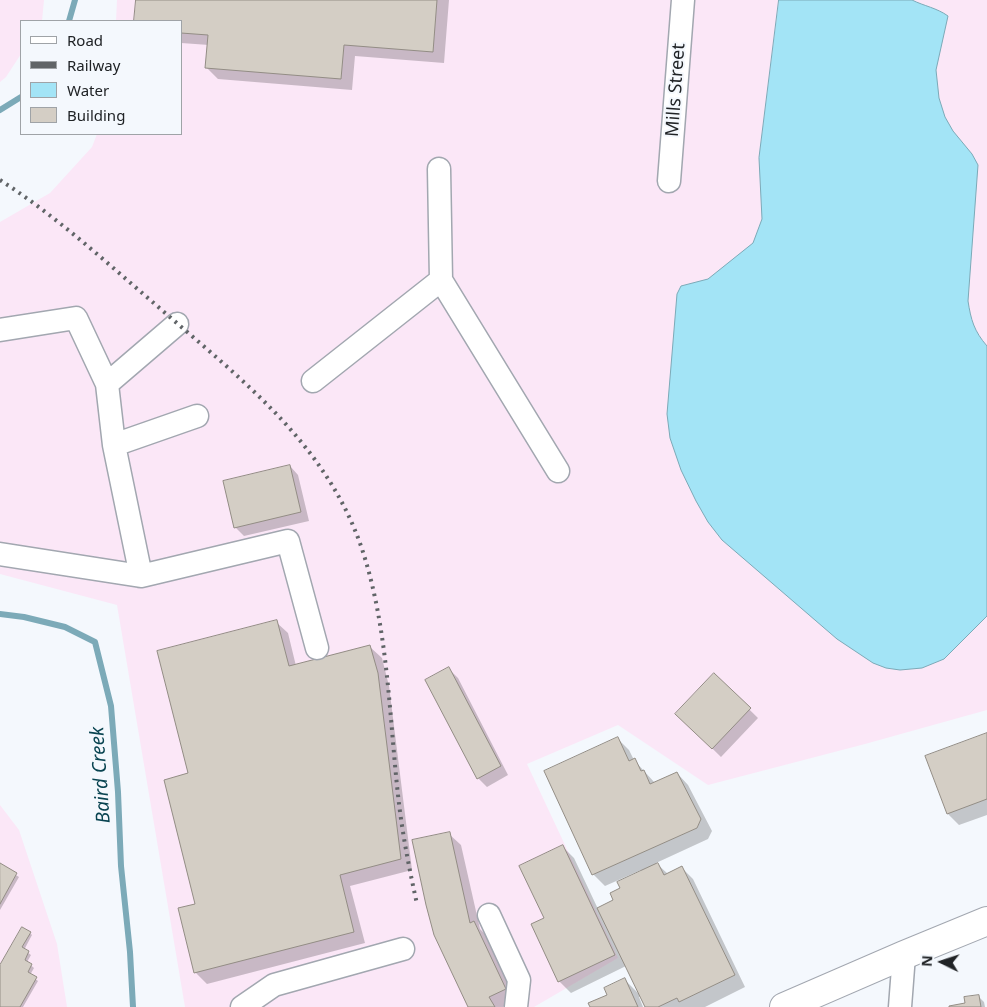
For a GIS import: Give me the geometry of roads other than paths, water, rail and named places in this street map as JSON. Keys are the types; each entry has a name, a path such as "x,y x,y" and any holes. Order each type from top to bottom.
{"main road":[{"path":"784,1007 904,954 987,921"}],"street":[{"name":"Mills Street","path":"669,181 683,0"},
{"path":"439,169 441,280 558,472"},
{"path":"313,381 441,280"},
{"path":"0,330 76,318 107,384 114,445 141,576"},
{"path":"107,384 177,324"},
{"path":"114,445 197,416"},
{"path":"0,554 141,576 288,541 317,648"},
{"path":"489,915 519,980 516,1007"},
{"path":"242,1007 274,985 403,949"},
{"path":"900,1007 904,954"}],"water":[{"path":"779,0 912,0 948,16 936,70 939,98 945,117 953,131 972,154 978,165 968,301 974,325 987,346 987,616 944,659 922,668 900,670 886,668 873,663 837,639 722,540 708,522 696,501 681,470 670,438 667,414 677,294 681,286 708,279 753,243 762,219 759,158"}],"waterway":[{"name":"Baird Creek","path":"69,20 75,0"},
{"name":"Baird Creek","path":"0,110 20,98"},
{"name":"Baird Creek","path":"0,614 24,617 65,627 95,642 111,706 118,792 121,866 130,952 133,1007"}],"railway":[{"path":"0,180 80,240 218,358 276,414 303,444 326,476 346,511 362,549 371,579 386,671 400,809 417,904"}]}
